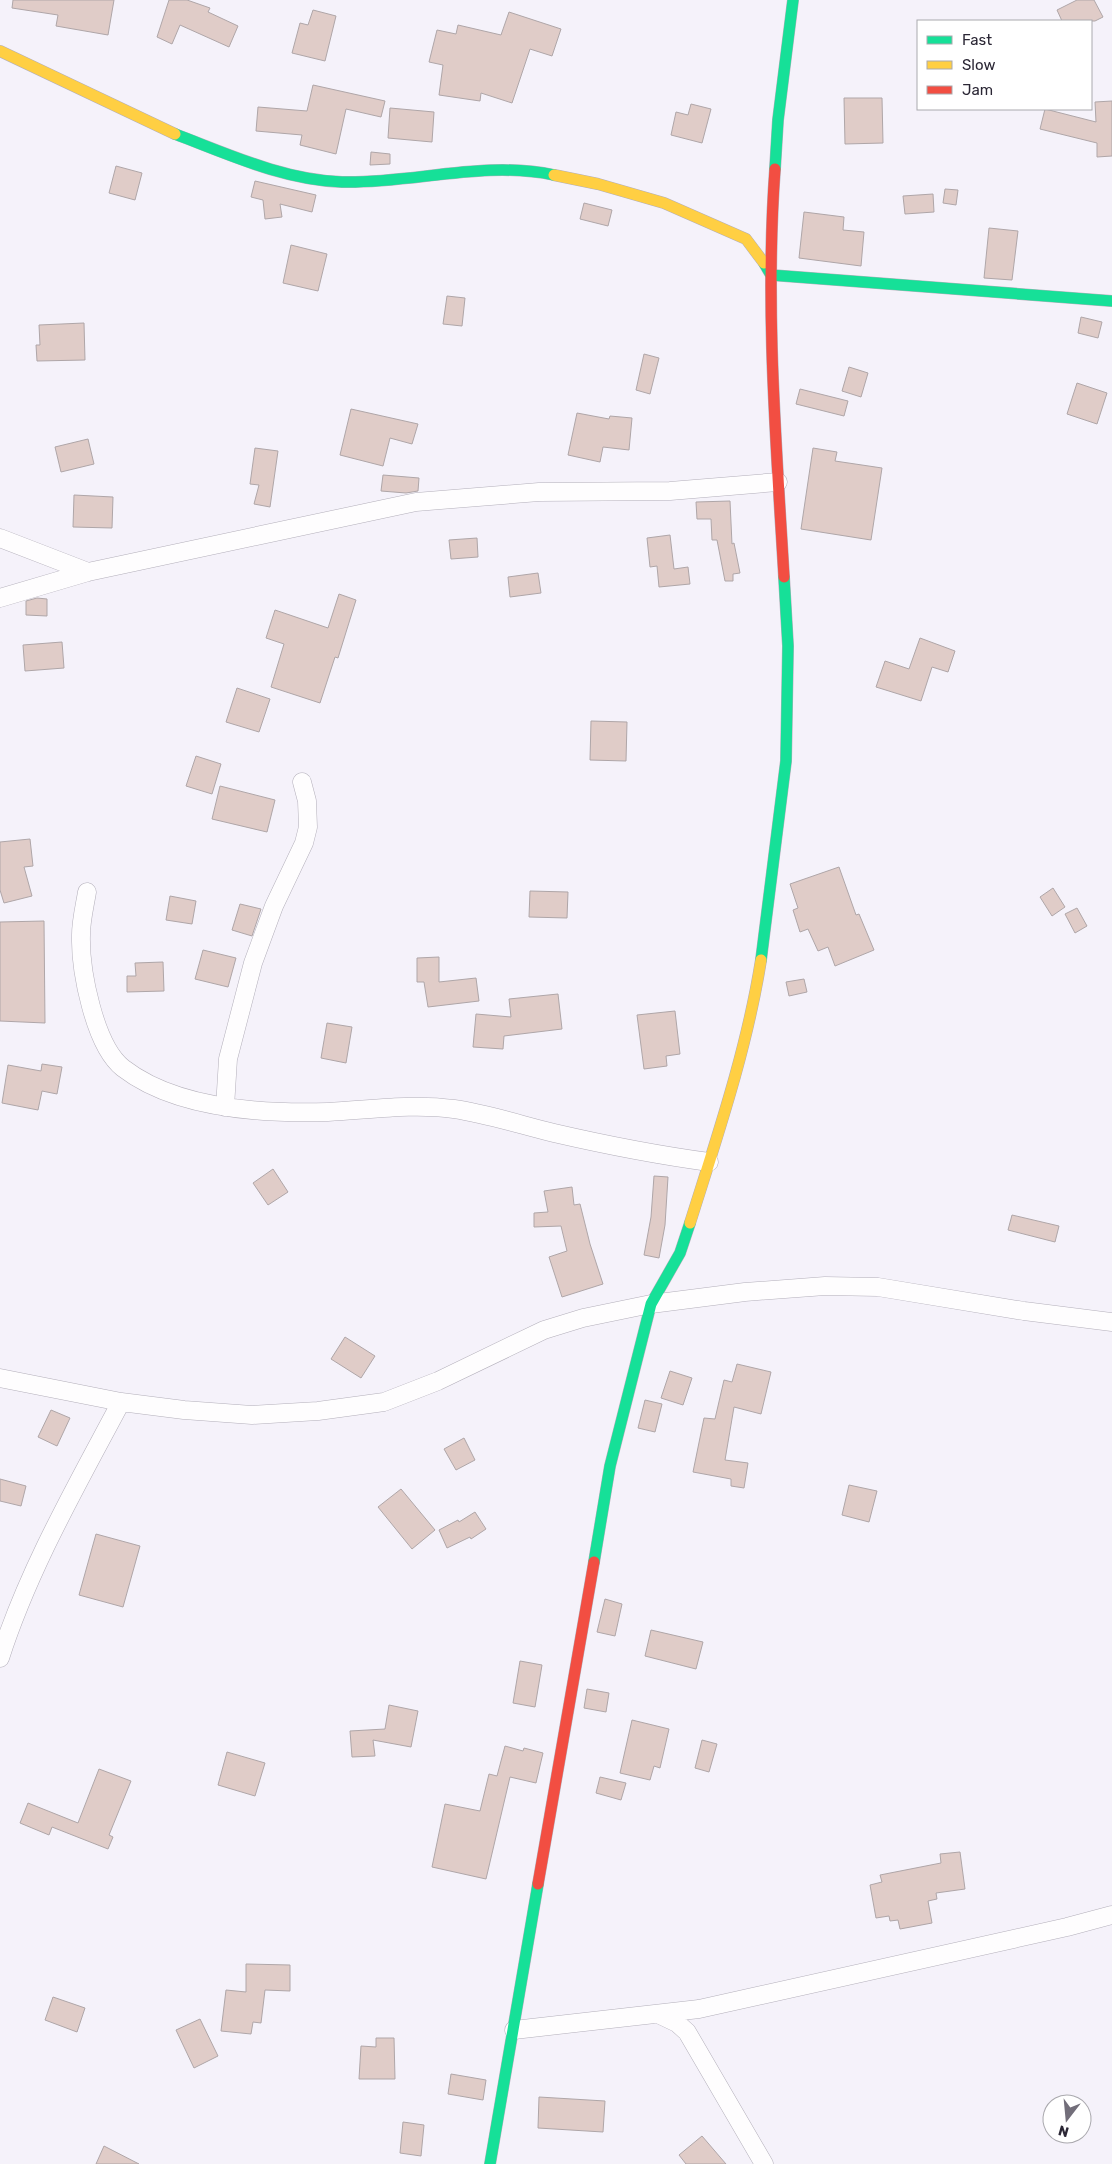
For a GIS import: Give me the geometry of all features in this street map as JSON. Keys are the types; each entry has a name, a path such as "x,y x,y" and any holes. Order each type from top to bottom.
{"street":[{"path":"490,2164 610,1466 651,1304 680,1253 710,1162 757,985 772,884 786,761 788,646 771,350 772,205 778,120 793,0"},
{"path":"0,51 173,133 240,159 302,178 343,182 487,170 546,173 664,203 746,238 760,255 771,275"},
{"path":"771,275 841,282 1112,301"},
{"path":"0,598 88,572 416,502 539,492 670,491 778,482"},
{"path":"0,538 88,572"},
{"path":"225,1107 228,1059 253,963 274,906 304,843 308,827 307,801 302,782"},
{"path":"87,892 81,934 82,954 87,990 97,1024 108,1050 122,1067 151,1084 188,1099 251,1111 328,1112 370,1108 454,1109 621,1149 710,1162"},
{"path":"0,1378 122,1402 184,1410 252,1415 318,1411 384,1402 438,1381 544,1330 583,1318 651,1304 745,1292 816,1286 878,1287 1024,1311 1112,1322"},
{"path":"0,1658 15,1612 44,1548 122,1402"},
{"path":"514,2030 699,2009 1067,1927 1112,1914"},
{"path":"695,2045 695,2022 699,2009"},
{"path":"658,2014 676,2023 687,2032 764,2164"}],"building":[{"path":"13,0 114,0 108,35 56,26 58,15 12,8"},
{"path":"169,0 187,0 210,8 208,12 238,26 229,47 180,25 172,44 157,37"},
{"path":"1077,0 1094,0 1103,17 1095,21 1062,20 1057,10"},
{"path":"313,10 336,16 325,61 292,53 300,23 308,25"},
{"path":"509,12 561,29 552,56 530,49 512,103 481,93 480,101 439,95 443,65 429,62 437,30 456,34 458,25 501,35"},
{"path":"313,85 385,101 381,117 346,109 336,154 300,145 302,135 256,131 258,107 307,111"},
{"path":"844,98 882,98 883,143 845,144"},
{"path":"1112,101 1112,156 1097,157 1097,143 1040,129 1045,110 1096,122 1095,102"},
{"path":"691,104 711,109 702,143 671,135 676,112 688,115"},
{"path":"390,108 434,112 432,142 388,138"},
{"path":"371,152 390,154 390,164 370,165"},
{"path":"116,166 142,173 135,200 109,193"},
{"path":"255,181 316,195 312,212 280,204 282,217 265,219 263,200 251,197"},
{"path":"945,189 958,190 956,205 943,203"},
{"path":"933,194 934,212 905,214 903,196"},
{"path":"584,203 612,210 608,226 580,219"},
{"path":"804,212 844,217 843,230 864,232 861,266 799,258"},
{"path":"989,228 1018,231 1012,280 984,278"},
{"path":"291,245 327,254 318,291 283,283"},
{"path":"447,296 465,298 462,326 443,324"},
{"path":"1081,317 1102,322 1098,338 1078,333"},
{"path":"84,323 85,360 37,361 36,345 40,345 39,325"},
{"path":"644,354 659,358 650,394 636,390"},
{"path":"849,367 868,373 861,397 842,391"},
{"path":"1077,383 1107,393 1097,424 1067,414"},
{"path":"800,389 848,401 844,416 796,404"},
{"path":"351,409 418,424 412,444 390,438 383,466 340,455"},
{"path":"577,413 609,419 610,416 632,418 629,450 603,447 600,462 568,455"},
{"path":"88,439 94,464 61,472 55,447"},
{"path":"255,448 278,451 270,507 254,504 259,485 250,484"},
{"path":"813,448 837,452 835,461 882,468 871,540 801,529"},
{"path":"383,475 419,478 418,491 406,493 381,491"},
{"path":"74,495 113,497 112,528 73,527"},
{"path":"730,501 732,544 734,543 740,573 733,574 733,581 725,581 717,540 712,540 711,519 697,519 696,502"},
{"path":"670,535 674,569 688,567 690,584 659,587 657,566 650,567 647,538"},
{"path":"477,538 478,557 451,559 449,540"},
{"path":"538,573 541,593 510,597 508,577"},
{"path":"339,594 356,600 338,658 335,657 320,703 271,687 284,644 266,638 275,610 328,628"},
{"path":"37,598 47,599 47,616 26,615 26,601"},
{"path":"920,638 955,651 948,672 932,667 921,701 876,687 885,661 909,669"},
{"path":"62,642 64,668 25,671 23,645"},
{"path":"237,688 270,699 259,732 226,722"},
{"path":"591,721 627,722 626,761 590,760"},
{"path":"196,756 221,764 212,794 186,786"},
{"path":"220,786 275,800 267,832 212,819"},
{"path":"30,839 33,866 24,867 32,896 4,903 0,890 0,842"},
{"path":"839,867 856,915 859,914 874,950 835,966 828,947 818,951 808,929 800,932 793,910 798,908 790,884"},
{"path":"1053,888 1065,907 1052,916 1040,897"},
{"path":"530,891 568,892 567,918 529,917"},
{"path":"170,896 196,901 192,924 166,920"},
{"path":"240,904 261,909 252,936 232,930"},
{"path":"1077,908 1087,926 1075,933 1065,914"},
{"path":"44,921 45,1023 0,1021 0,922"},
{"path":"203,950 236,958 228,987 195,979"},
{"path":"439,957 439,982 476,978 479,1001 428,1007 424,982 417,982 417,958"},
{"path":"163,962 164,991 127,992 127,976 136,976 135,963"},
{"path":"804,979 807,992 789,996 786,982"},
{"path":"558,994 562,1029 504,1036 503,1049 473,1047 476,1014 511,1017 509,999"},
{"path":"675,1011 680,1054 666,1056 667,1066 644,1069 637,1015"},
{"path":"327,1023 352,1027 346,1063 321,1058"},
{"path":"42,1064 62,1067 57,1094 42,1091 38,1110 2,1103 8,1065 41,1071"},
{"path":"273,1169 288,1192 268,1205 253,1183"},
{"path":"654,1176 668,1177 665,1225 659,1258 644,1255 651,1217"},
{"path":"572,1187 574,1205 580,1204 603,1284 562,1297 549,1257 567,1251 561,1226 534,1227 534,1213 548,1212 544,1191"},
{"path":"1012,1215 1059,1226 1055,1242 1008,1230"},
{"path":"345,1337 375,1356 361,1378 331,1359"},
{"path":"737,1364 771,1372 761,1414 734,1407 725,1460 748,1463 744,1488 731,1486 731,1479 693,1472 704,1418 715,1419 724,1380 732,1382"},
{"path":"670,1371 692,1378 683,1405 661,1398"},
{"path":"645,1400 662,1404 655,1432 638,1428"},
{"path":"51,1410 70,1418 57,1446 38,1437"},
{"path":"464,1438 475,1460 456,1470 444,1449"},
{"path":"0,1479 26,1486 21,1506 0,1501"},
{"path":"849,1485 877,1491 869,1522 842,1515"},
{"path":"401,1489 435,1530 412,1549 378,1507"},
{"path":"475,1512 486,1529 471,1539 470,1537 447,1548 439,1530 458,1520 459,1522"},
{"path":"96,1534 140,1546 123,1607 79,1595"},
{"path":"605,1599 622,1604 615,1636 597,1632"},
{"path":"651,1630 703,1642 696,1669 645,1656"},
{"path":"520,1661 542,1665 535,1707 513,1703"},
{"path":"587,1689 609,1693 606,1712 584,1708"},
{"path":"389,1705 418,1711 411,1747 373,1740 375,1756 352,1757 350,1731 385,1729"},
{"path":"632,1720 669,1729 660,1768 654,1766 650,1780 620,1773"},
{"path":"702,1740 717,1744 709,1772 695,1768"},
{"path":"505,1746 523,1751 524,1748 543,1753 536,1783 510,1777 486,1879 432,1867 445,1804 480,1811 489,1774 497,1776"},
{"path":"227,1752 265,1763 255,1796 218,1785"},
{"path":"99,1769 131,1781 109,1835 113,1837 108,1849 52,1827 49,1835 20,1823 28,1803 78,1823"},
{"path":"600,1777 626,1783 621,1800 596,1793"},
{"path":"960,1852 965,1889 936,1893 937,1899 928,1901 932,1923 900,1929 898,1920 890,1921 889,1916 876,1918 870,1885 882,1882 880,1875 941,1863 940,1854"},
{"path":"246,1964 290,1965 290,1991 265,1990 261,2023 253,2022 251,2034 221,2031 226,1990 246,1992"},
{"path":"53,1997 85,2008 77,2032 45,2020"},
{"path":"200,2019 218,2056 194,2068 176,2030"},
{"path":"376,2038 394,2038 395,2079 359,2079 361,2046 376,2047"},
{"path":"451,2074 486,2080 483,2100 448,2094"},
{"path":"539,2097 605,2101 603,2132 538,2128"},
{"path":"403,2122 424,2125 421,2156 400,2153"},
{"path":"702,2136 726,2164 686,2164 679,2155"},
{"path":"104,2146 139,2164 96,2164"}],"traffic: fast":[{"path":"775,169 778,120 793,0"},
{"path":"175,134 256,165 320,180 368,182 501,170 528,171 554,175"},
{"path":"764,263 771,275 1112,301"},
{"path":"761,960 786,761 788,646 784,577"},
{"path":"594,1562 610,1466 651,1304 680,1253 690,1223"},
{"path":"490,2164 538,1884"}],"traffic: slow":[{"path":"0,51 175,134"},
{"path":"554,175 598,184 664,203 746,239 764,263"},
{"path":"690,1223 740,1060 761,960"}],"traffic: jam":[{"path":"775,169 772,220 771,322 784,577"},
{"path":"538,1884 594,1562"}]}
